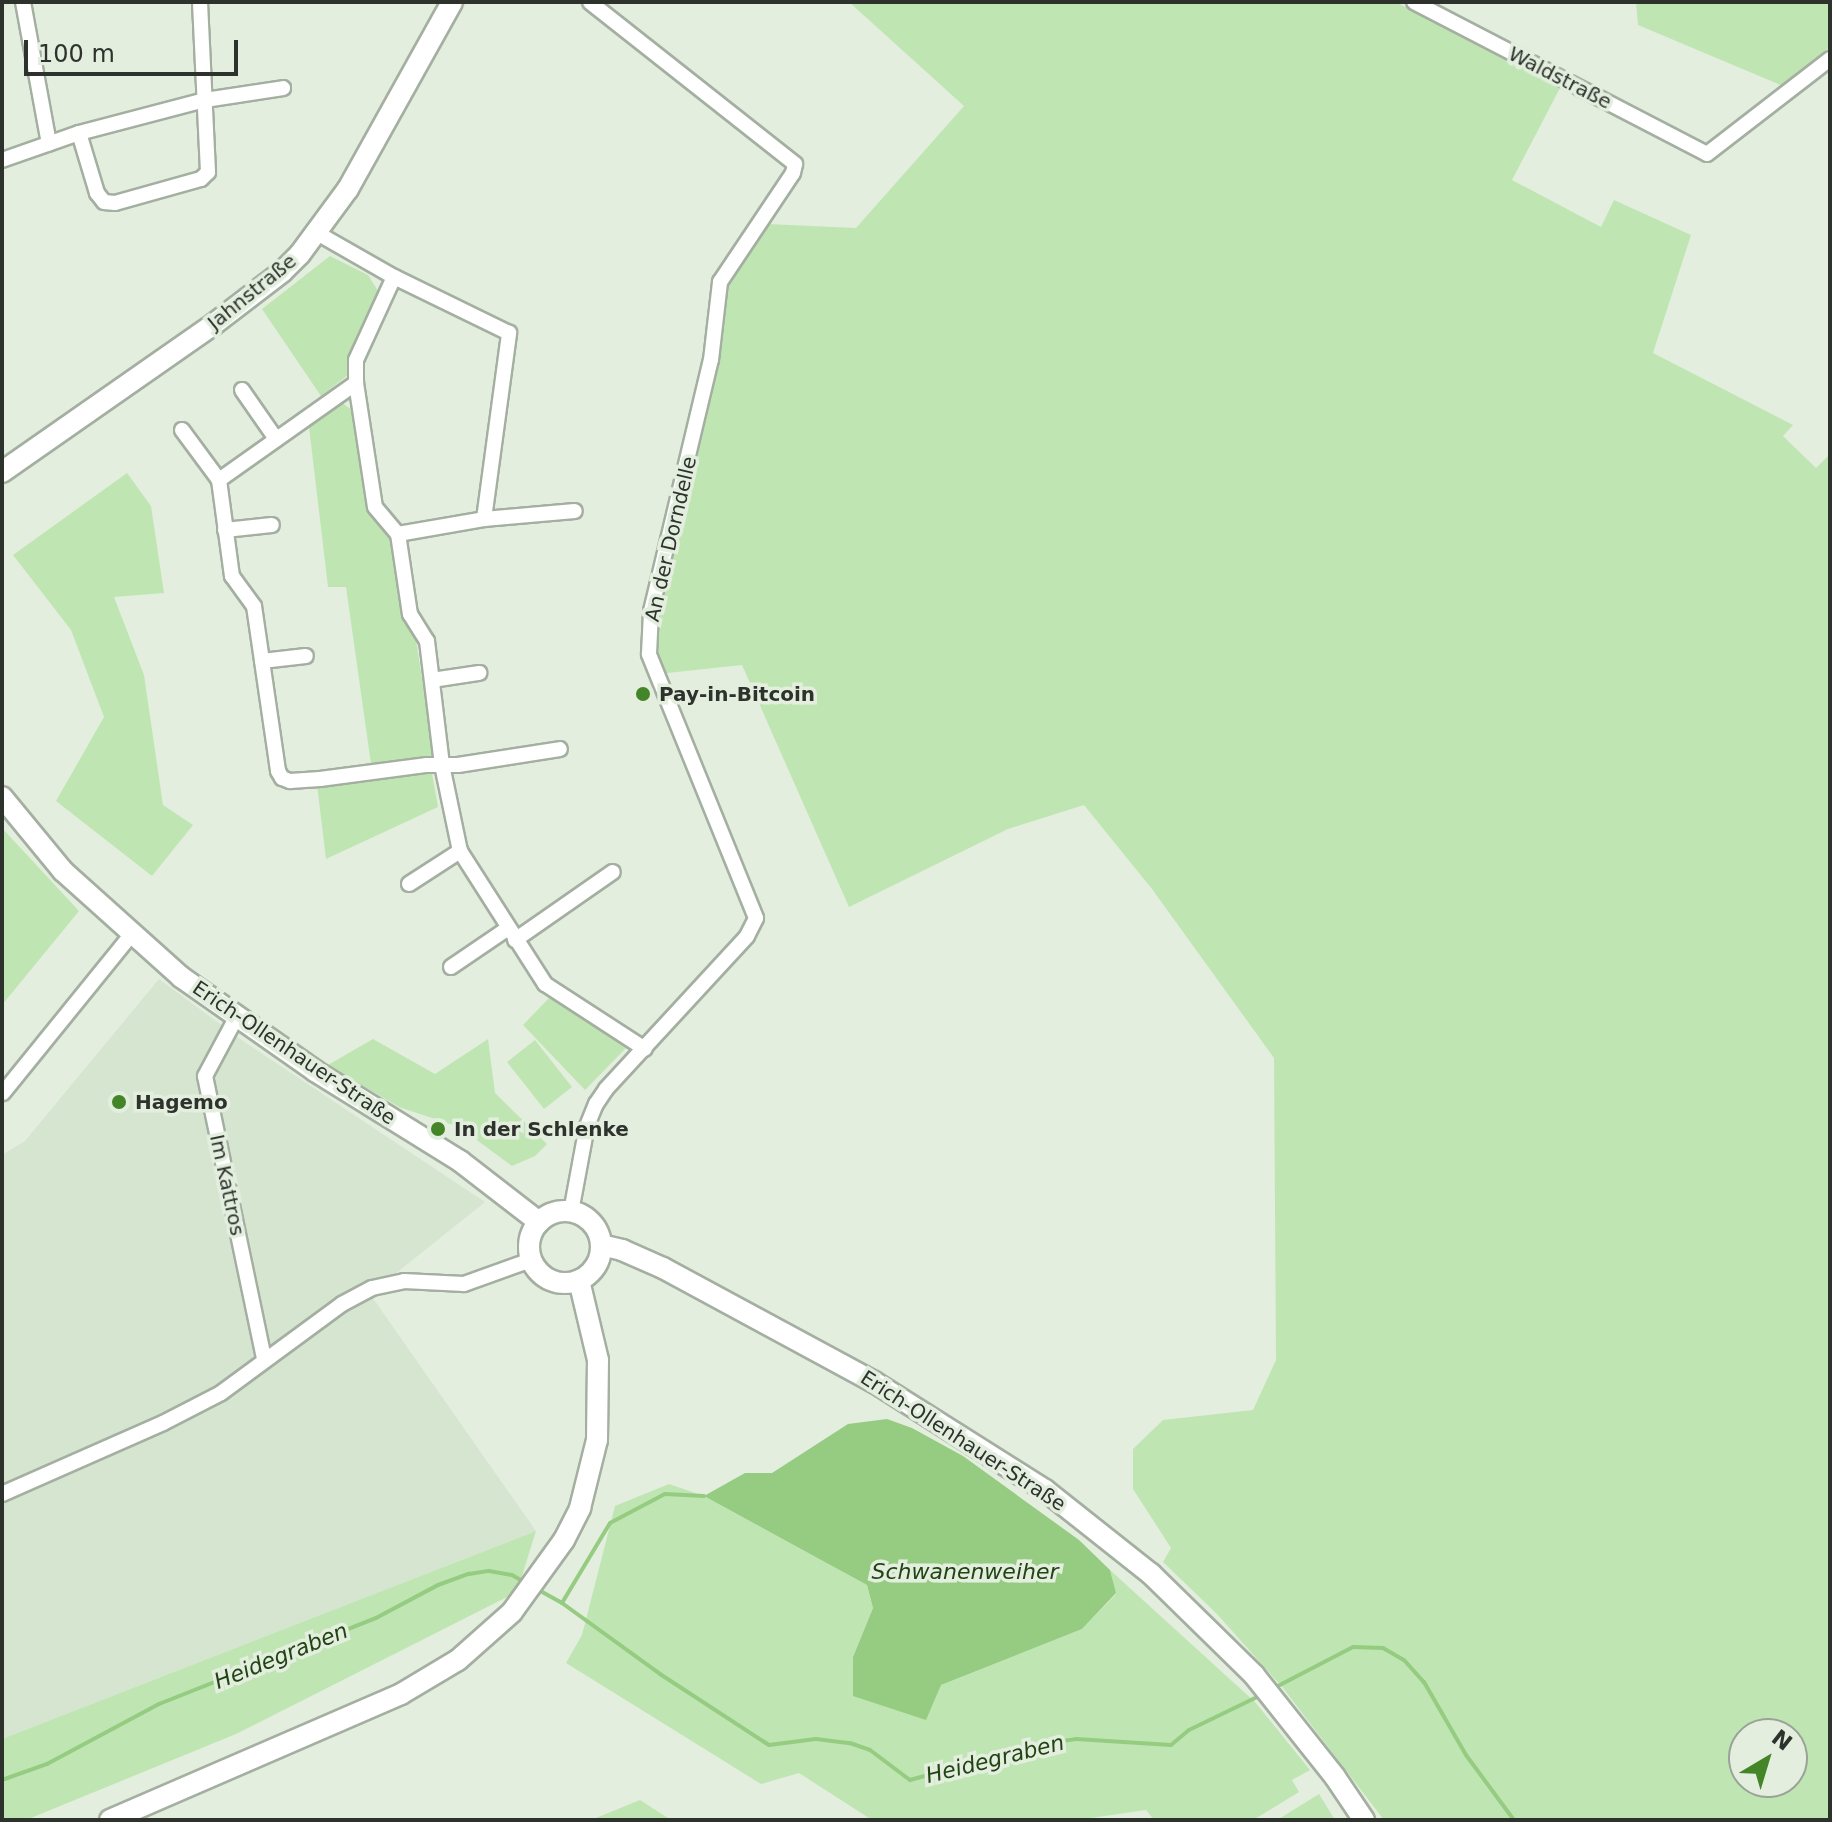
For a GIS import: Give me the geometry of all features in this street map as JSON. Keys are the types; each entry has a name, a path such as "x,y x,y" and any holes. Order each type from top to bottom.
{"main road":[{"name":"Jahnstraße","path":"2,472 282,272 317,233 348,189 452,2"},
{"name":"Erich-Ollenhauer-Straße","path":"2,797 63,871 131,935 236,1018 460,1161 539,1222"},
{"path":"571,1212 592,1223 601,1245 595,1266 579,1280 556,1282 546,1277 531,1260 530,1240 539,1222 548,1215 571,1212"},
{"name":"Erich-Ollenhauer-Straße","path":"601,1245 622,1250 663,1268 874,1382 1005,1463 1087,1522 1151,1574 1261,1683 1364,1820"},
{"path":"110,1820 401,1694 458,1660 512,1612 544,1571 580,1508 597,1440 598,1360 579,1280"}],"street":[{"path":"23,2 49,144"},
{"path":"79,133 97,193 104,202 115,203 201,179 208,172 200,2"},
{"name":"An der Dorndelle","path":"571,1212 587,1126 596,1104 747,936 756,918 649,654 651,611 711,360 720,282 793,173 795,164 590,2"},
{"name":"Waldstraße","path":"1414,2 1707,154 1830,59"},
{"path":"2,160 79,133 205,100 283,88"},
{"path":"317,233 394,277 509,333 484,519"},
{"path":"394,277 356,360 356,383 375,507 398,534 410,614 427,641 442,765 460,851 537,974 556,993 645,1049"},
{"path":"219,480 356,383"},
{"path":"242,390 276,439"},
{"path":"182,430 219,480 232,576 254,606 278,771 282,778 320,779 560,749"},
{"path":"398,534 484,519 575,511"},
{"path":"225,530 272,525"},
{"path":"262,661 306,656"},
{"path":"432,680 479,673"},
{"path":"409,884 460,851"},
{"path":"451,967 511,935 613,872"},
{"path":"3,1093 131,935"},
{"name":"Im Kattros","path":"236,1018 205,1076 264,1359"},
{"path":"2,1494 195,1408 372,1288 404,1281 464,1284 531,1260"}],"shaded area":[{"path":"849,2 1396,2 1560,88 1512,180 1601,227 1614,200 1691,235 1653,353 1793,425 1783,436 1816,468 1830,454 1830,1820 1384,1820 1283,1688 1217,1614 1163,1562 1171,1548 1133,1489 1133,1449 1163,1420 1253,1410 1276,1360 1274,1058 1152,889 1084,805 1008,829 849,907 742,665 658,674 651,611 714,372 728,281 767,224 856,228 964,106"},
{"path":"1636,2 1830,2 1830,47 1783,86 1638,25"},
{"path":"330,256 368,275 378,291 350,352 348,375 321,396 262,309"},
{"path":"340,401 353,411 370,513 391,541 401,611 416,640 434,756 371,764 346,587 328,587 309,427"},
{"path":"127,473 151,506 164,593 114,597 144,675 163,805 193,825 152,876 56,801 104,717 71,630 13,555"},
{"path":"432,773 438,807 326,859 317,785"},
{"path":"2,828 79,911 2,1005"},
{"path":"159,979 243,1041 485,1202 370,1294 536,1531 2,1739 2,1155 25,1141"},
{"path":"550,997 626,1048 585,1090 523,1025"},
{"path":"373,1039 435,1074 488,1039 495,1093 547,1144 535,1156 512,1166 459,1127 399,1107 328,1065"},
{"path":"535,1040 572,1087 544,1109 507,1062"},
{"path":"669,1484 704,1496 867,1585 873,1608 853,1657 941,1685 1082,1629 1116,1594 1110,1570 1255,1702 1310,1770 1292,1780 1299,1792 1253,1820 1154,1820 1146,1810 1077,1820 872,1820 799,1773 761,1784 566,1663 582,1635 615,1506"},
{"path":"536,1531 517,1592 236,1734 26,1820 2,1820 2,1739"},
{"path":"1319,1794 1335,1820 1277,1820"},
{"path":"640,1800 671,1820 591,1820"}],"water":[{"name":"Schwanenweiher","path":"887,1419 912,1428 963,1456 1079,1540 1110,1570 1116,1593 1082,1629 941,1685 926,1720 853,1696 853,1657 873,1608 867,1585 704,1496 745,1473 772,1473 848,1424"}],"waterway":[{"name":"Heidegraben","path":"535,1588 562,1603 610,1523 665,1494 704,1496"},
{"name":"Heidegraben","path":"2,1780 47,1764 159,1704 376,1618 438,1585 469,1574 489,1571 512,1575 524,1582"},
{"name":"Heidegraben","path":"562,1603 660,1674 769,1745 816,1739 850,1743 870,1750 910,1780 1041,1744 1076,1739 1171,1745 1189,1730 1263,1694"},
{"name":"Heidegraben","path":"1274,1688 1353,1647 1383,1648 1404,1660 1424,1682 1466,1755 1514,1820"}],"place":[{"name":"Pay-in-Bitcoin","path":"643,694"},
{"name":"Hagemo","path":"119,1102"},
{"name":"In der Schlenke","path":"438,1129"}]}
